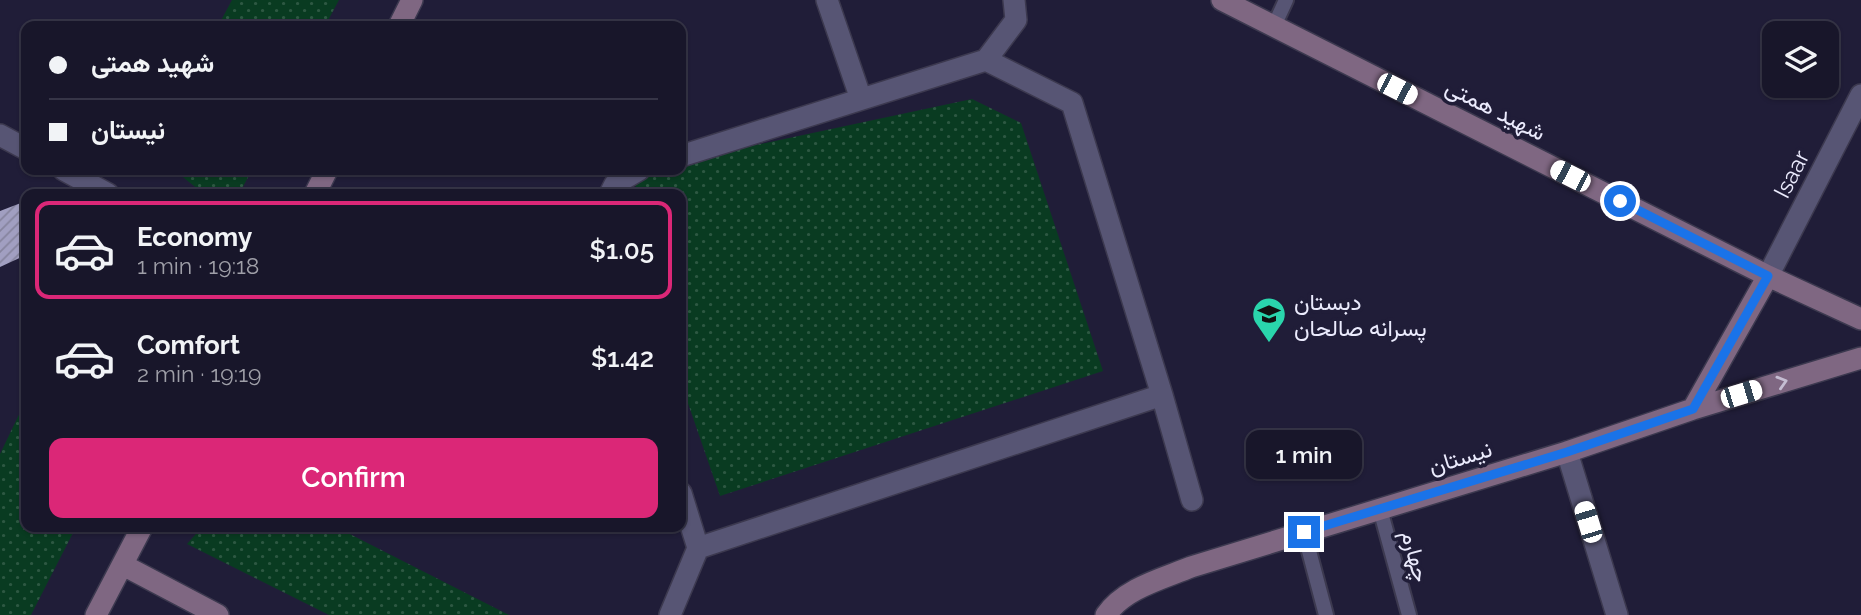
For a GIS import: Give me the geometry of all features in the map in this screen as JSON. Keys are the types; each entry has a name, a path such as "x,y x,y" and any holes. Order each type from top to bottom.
{"street":[{"path":"402,21 412,0"},
{"path":"827,0 861,99"},
{"path":"686,154 986,60 1016,20 1014,0"},
{"name":"شهید همتی","path":"1222,0 1768,276 1861,319"},
{"path":"986,60 1072,103 1192,500"},
{"name":"Isaar","path":"1768,276 1861,95"},
{"path":"0,135 21,146"},
{"path":"73,175 99,189"},
{"path":"612,189 615,184 630,175"},
{"path":"1693,409 1768,276"},
{"name":"نيستان","path":"1105,615 1135,589 1191,567 1567,452 1693,409 1861,358"},
{"path":"698,548 1162,395"},
{"path":"1567,452 1617,615"},
{"path":"670,615 698,548 686,509"},
{"path":"96,615 140,532"},
{"path":"123,565 218,615"}],"lane":[{"path":"1274,26 1286,0"},
{"name":"چهارم","path":"1380,509 1409,615"},
{"path":"1304,532 1326,615"}],"green space":[{"path":"232,0 339,0 328,21 221,21"},
{"path":"972,99 1021,123 1103,371 720,496 686,397 686,189 635,189 638,175 686,175 686,160"},
{"path":"180,175 249,175 242,189 198,189"},
{"path":"21,410 21,532 73,532 31,615 0,615 0,454"},
{"path":"198,532 346,532 509,615 329,615 187,544"}],"building":[{"path":"21,203 21,257 0,267 0,211"}],"place":[{"name":"دبستان پسرانه صالحان","path":"1269,344"}],"route":[{"path":"1304,532 1567,452 1693,409 1768,276 1620,201"}]}
